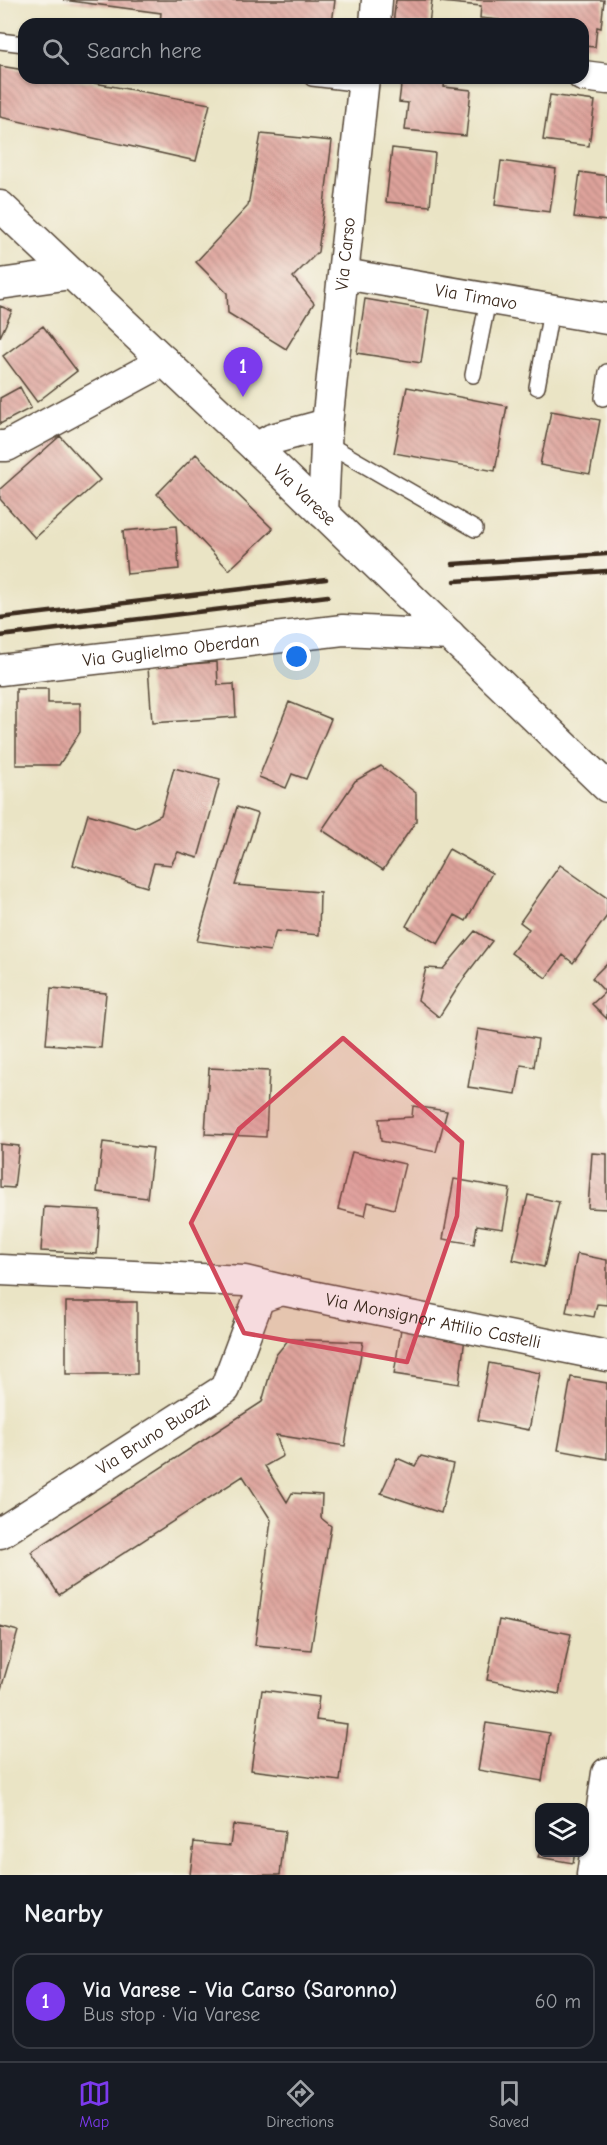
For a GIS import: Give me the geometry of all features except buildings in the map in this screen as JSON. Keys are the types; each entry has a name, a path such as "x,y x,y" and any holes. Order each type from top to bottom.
{"street":[{"path":"376,18 377,0"},
{"path":"589,77 607,79"},
{"name":"Via Carso","path":"324,513 327,434 364,84"},
{"name":"Via Varese","path":"0,206 324,513 607,787"},
{"path":"0,284 71,274"},
{"name":"Via Timavo","path":"344,274 607,320"},
{"path":"0,446 7,446 164,361"},
{"path":"256,448 272,439 327,434"},
{"name":"Via Guglielmo Oberdan","path":"0,670 343,630 450,635"},
{"name":"Via Monsignor Attilio Castelli","path":"0,1270 245,1281 271,1294 607,1356"},
{"name":"Via Bruno Buozzi","path":"0,1533 225,1389 271,1294"},
{"path":"592,1875 607,1773"}],"lane":[{"path":"0,41 18,43"},
{"path":"472,375 488,300"},
{"path":"537,387 551,311"},
{"path":"603,398 607,372"},
{"path":"327,434 475,529"}],"highlighted area":[{"path":"343,1038 462,1142 457,1216 407,1362 244,1333 191,1223 239,1129"}],"railway":[{"path":"453,564 607,554"},
{"path":"455,581 607,571"},
{"path":"0,618 326,579"},
{"path":"0,636 328,596"}],"place":[{"name":"Via Varese - Via Carso (Saronno)","path":"243,397"}]}
